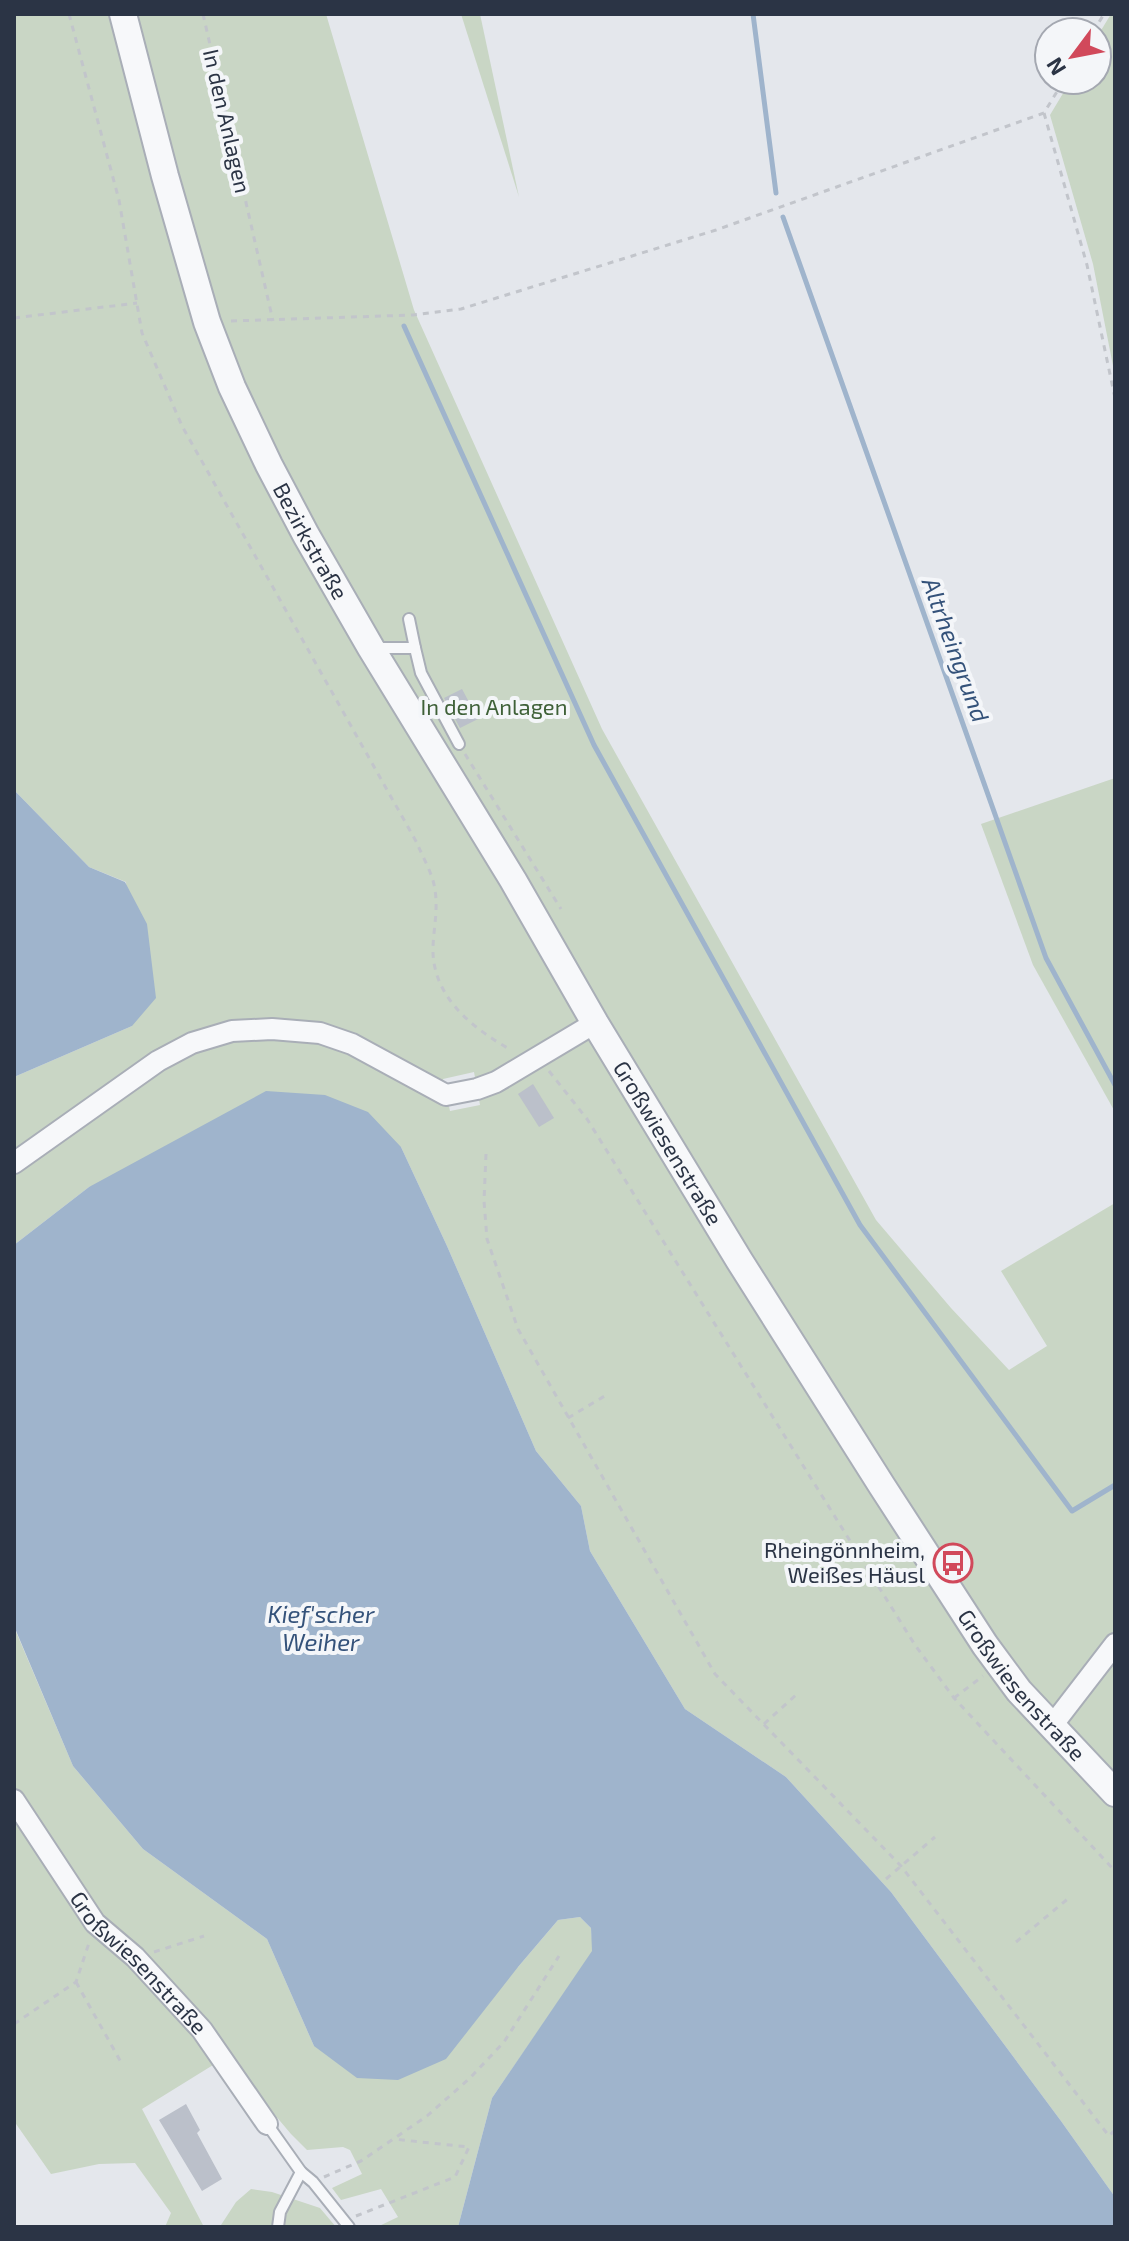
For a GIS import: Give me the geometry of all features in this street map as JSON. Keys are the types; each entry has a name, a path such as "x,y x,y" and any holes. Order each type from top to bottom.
{"street":[{"name":"Bezirkstraße","path":"123,14 207,322 232,387 269,465 371,648 513,880 595,1023"},
{"path":"14,1163 158,1061 192,1043 232,1031 272,1029 320,1033 352,1044 446,1095 496,1082 595,1023"},
{"name":"Großwiesenstraße","path":"595,1023 739,1260 985,1645 1019,1691 1115,1793"},
{"path":"1051,1727 1115,1644"},
{"name":"Großwiesenstraße","path":"14,1800 95,1923 135,1957 202,2030 267,2124"}],"lane":[{"path":"409,619 421,673 459,744"},
{"path":"371,648 415,648"},
{"path":"267,2124 301,2172 347,2224"},
{"path":"278,2227 280,2212 301,2172"}],"path":[{"path":"69,14 119,200 142,333 182,426 417,843 435,887 434,967 446,994 464,1018 487,1037 551,1072 587,1119 915,1645 954,1698 1115,1871"},
{"name":"In den Anlagen","path":"203,14 273,321"},
{"path":"207,322 413,315 461,309 716,230 1044,113 1054,96"},
{"path":"1044,113 1087,265 1115,398"},
{"path":"14,318 137,303"},
{"path":"459,744 561,909"},
{"path":"486,1154 484,1201 487,1239 518,1329 715,1674 901,1866 1109,2136 1115,2130"},
{"path":"568,1418 608,1394"},
{"path":"954,1698 989,1671"},
{"path":"764,1724 797,1694"},
{"path":"886,1879 935,1837"},
{"path":"1016,1942 1070,1897"},
{"path":"14,2024 76,1982 95,1923"},
{"path":"135,1957 204,1936"},
{"path":"313,2182 361,2161 427,2116 460,2087 504,2042 559,1956"},
{"path":"76,1982 122,2064"},
{"path":"347,2224 455,2177 469,2147 393,2139"}],"green space":[{"path":"14,14 326,14 414,310 602,729 876,1220 1009,1370 1047,1346 1001,1271 1115,1203 1115,2197 891,1892 786,1777 685,1709 590,1551 581,1506 536,1451 401,1147 89,1187 14,1245 14,1077 132,1026 126,882 89,867 14,790","holes":["474,1072 480,1105 450,1111 443,1079"]},
{"path":"461,14 480,14 519,197"},
{"path":"1115,14 1115,376 1093,264 1050,115 1061,96 1113,96 1113,16 1110,16"},
{"path":"1115,778 1115,1112 1033,965 981,824"},
{"path":"14,1627 73,1766 143,1849 267,1939 314,2046 518,1967 558,1920 580,1917 591,1928 593,1951 492,2098 458,2227 377,2227 398,2217 381,2189 341,2200 332,2188 362,2174 350,2150 343,2147 307,2150 226,2057 142,2109 204,2227 165,2227 171,2213 135,2163 99,2164 51,2174 14,2121"},
{"path":"251,2189 272,2192 320,2208 336,2227 216,2227"}],"water":[{"path":"14,790 89,867 125,882 147,924 156,998 132,1026 14,1077"},
{"name":"Kief'scher Weiher","path":"266,1091 325,1095 368,1112 401,1147 536,1451 581,1506 590,1551 685,1709 786,1777 891,1892 1115,2197 1115,2227 458,2227 492,2098 592,1951 591,1928 580,1917 558,1920 446,2059 398,2080 357,2078 314,2046 267,1939 143,1849 73,1766 14,1626 14,1245 89,1187"}],"building":[{"path":"462,689 478,719 460,728 444,698"},
{"path":"533,1084 554,1118 539,1127 518,1094"},
{"path":"186,2104 200,2130 197,2133 222,2179 202,2191 159,2120"}],"waterway":[{"name":"Altrheingrund","path":"753,14 776,193"},
{"name":"Altrheingrund","path":"783,217 1046,958 1115,1085"},
{"path":"404,326 594,745 860,1225 1072,1511 1115,1485"}],"place":[{"name":"Rheingönnheim, Weißes Häusl","path":"953,1563"}]}
